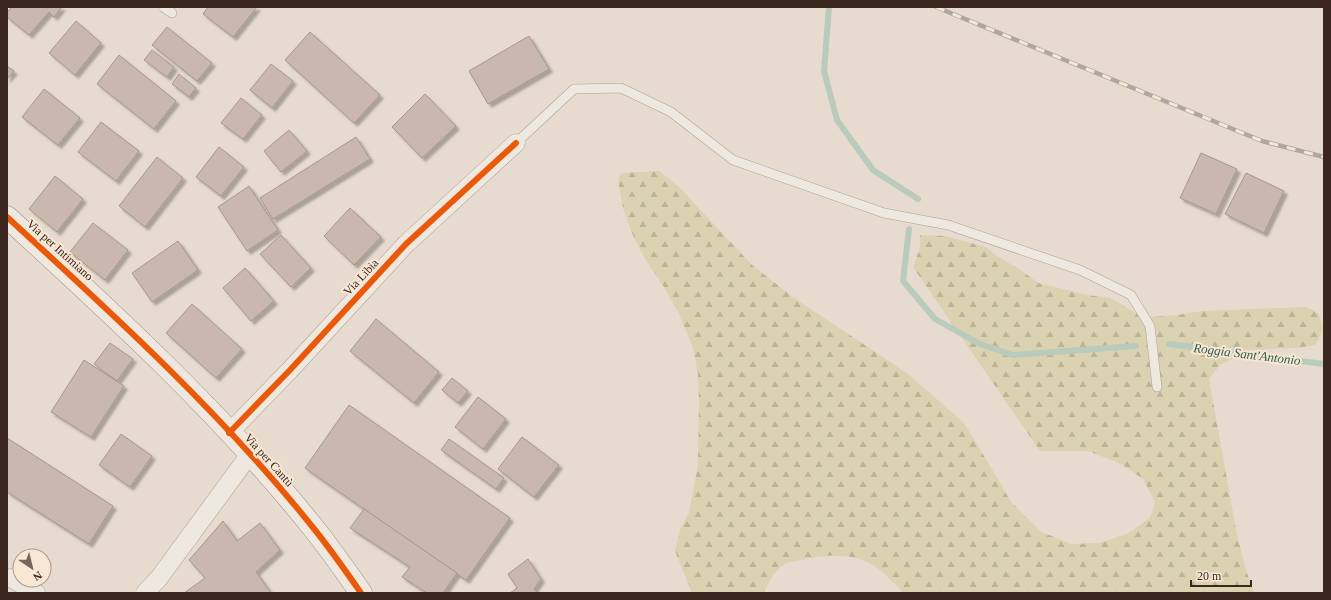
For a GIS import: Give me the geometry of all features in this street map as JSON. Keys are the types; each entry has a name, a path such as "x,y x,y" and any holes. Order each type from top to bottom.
{"street":[{"name":"Via Libia","path":"230,432 290,370 406,244 516,143"},
{"name":"Via per Intimiano","path":"7,217 98,300"},
{"name":"Via per Cantù","path":"98,300 154,355 250,454 312,525 362,593"},
{"path":"145,593 159,578 250,454"}],"lane":[{"path":"163,7 172,13"},
{"path":"516,143 574,89 621,88 671,112 733,160 884,213 948,225 1080,270 1131,295 1150,326 1157,386"}],"green space":[{"path":"659,171 678,186 752,265 793,297 908,374 964,423 1011,502 1041,532 1072,544 1099,543 1127,534 1150,518 1155,502 1143,479 1121,464 1088,451 1040,451 913,267 920,248 920,235 945,236 986,247 998,257 1021,270 1038,283 1087,295 1111,298 1135,313 1152,317 1202,311 1306,307 1318,313 1322,329 1315,345 1296,348 1250,350 1220,365 1209,379 1236,530 1245,567 1254,593 903,593 884,574 863,560 844,556 825,556 786,563 775,573 764,593 692,593 675,551 680,530 689,513 698,465 698,374 693,348 679,314 664,287 644,257 631,231 623,208 618,181 621,173"}],"building":[{"path":"12,7 62,7 54,17 49,12 29,35 7,17 7,12"},
{"path":"208,7 257,7 233,37 203,14"},
{"path":"76,21 101,43 75,75 49,53"},
{"path":"167,27 212,63 197,81 152,45"},
{"path":"310,32 380,95 354,123 285,60"},
{"path":"529,36 549,69 488,104 469,71"},
{"path":"152,50 174,67 167,77 144,60"},
{"path":"119,55 176,101 154,129 97,84"},
{"path":"271,64 293,81 272,108 250,90"},
{"path":"7,66 14,71 7,79"},
{"path":"179,74 196,88 189,97 172,84"},
{"path":"44,89 80,118 58,145 22,117"},
{"path":"425,94 456,126 422,158 392,127"},
{"path":"241,98 262,115 243,139 221,123"},
{"path":"101,122 139,151 116,181 78,152"},
{"path":"289,130 307,151 281,172 264,151"},
{"path":"356,137 370,159 273,219 260,198"},
{"path":"219,147 244,167 221,196 196,177"},
{"path":"1201,153 1237,169 1216,214 1180,198"},
{"path":"157,157 183,178 145,227 119,206"},
{"path":"1246,173 1284,191 1264,233 1225,214"},
{"path":"55,176 83,199 57,232 29,209"},
{"path":"249,186 278,230 247,251 218,207"},
{"path":"350,208 381,237 354,265 324,236"},
{"path":"93,223 128,250 105,280 70,252"},
{"path":"281,235 311,268 291,287 260,254"},
{"path":"178,241 198,270 152,302 132,273"},
{"path":"245,268 274,301 251,321 223,288"},
{"path":"192,304 242,349 216,378 166,333"},
{"path":"376,319 439,372 414,403 350,351"},
{"path":"110,343 133,359 117,381 94,364"},
{"path":"84,360 124,386 91,437 51,412"},
{"path":"452,378 468,391 458,403 442,390"},
{"path":"478,397 506,419 483,449 455,427"},
{"path":"349,405 510,518 466,580 305,468"},
{"path":"121,434 152,456 130,487 99,465"},
{"path":"522,437 559,465 534,497 498,469"},
{"path":"7,438 113,506 89,544 7,492"},
{"path":"449,439 504,478 496,489 441,450"},
{"path":"364,509 457,573 443,593 427,593 402,577 410,567 350,528"},
{"path":"223,521 237,541 260,523 280,550 256,572 271,593 184,593 205,578 189,560"},
{"path":"528,559 541,579 534,589 538,593 510,593 517,588 508,574"}],"waterway":[{"name":"Roggia Sant'Antonio","path":"829,7 824,71 837,120 873,170 918,199"},
{"name":"Roggia Sant'Antonio","path":"909,229 903,281 935,319 980,344 1013,355 1136,346"},
{"name":"Roggia Sant'Antonio","path":"1169,344 1324,364"}],"railway":[{"path":"936,7 1262,141 1324,157"}],"cycle path":[{"path":"229,433 290,370 406,244 516,143"},
{"path":"7,217 87,290 165,365 240,443 311,525 331,550 361,593"}]}
